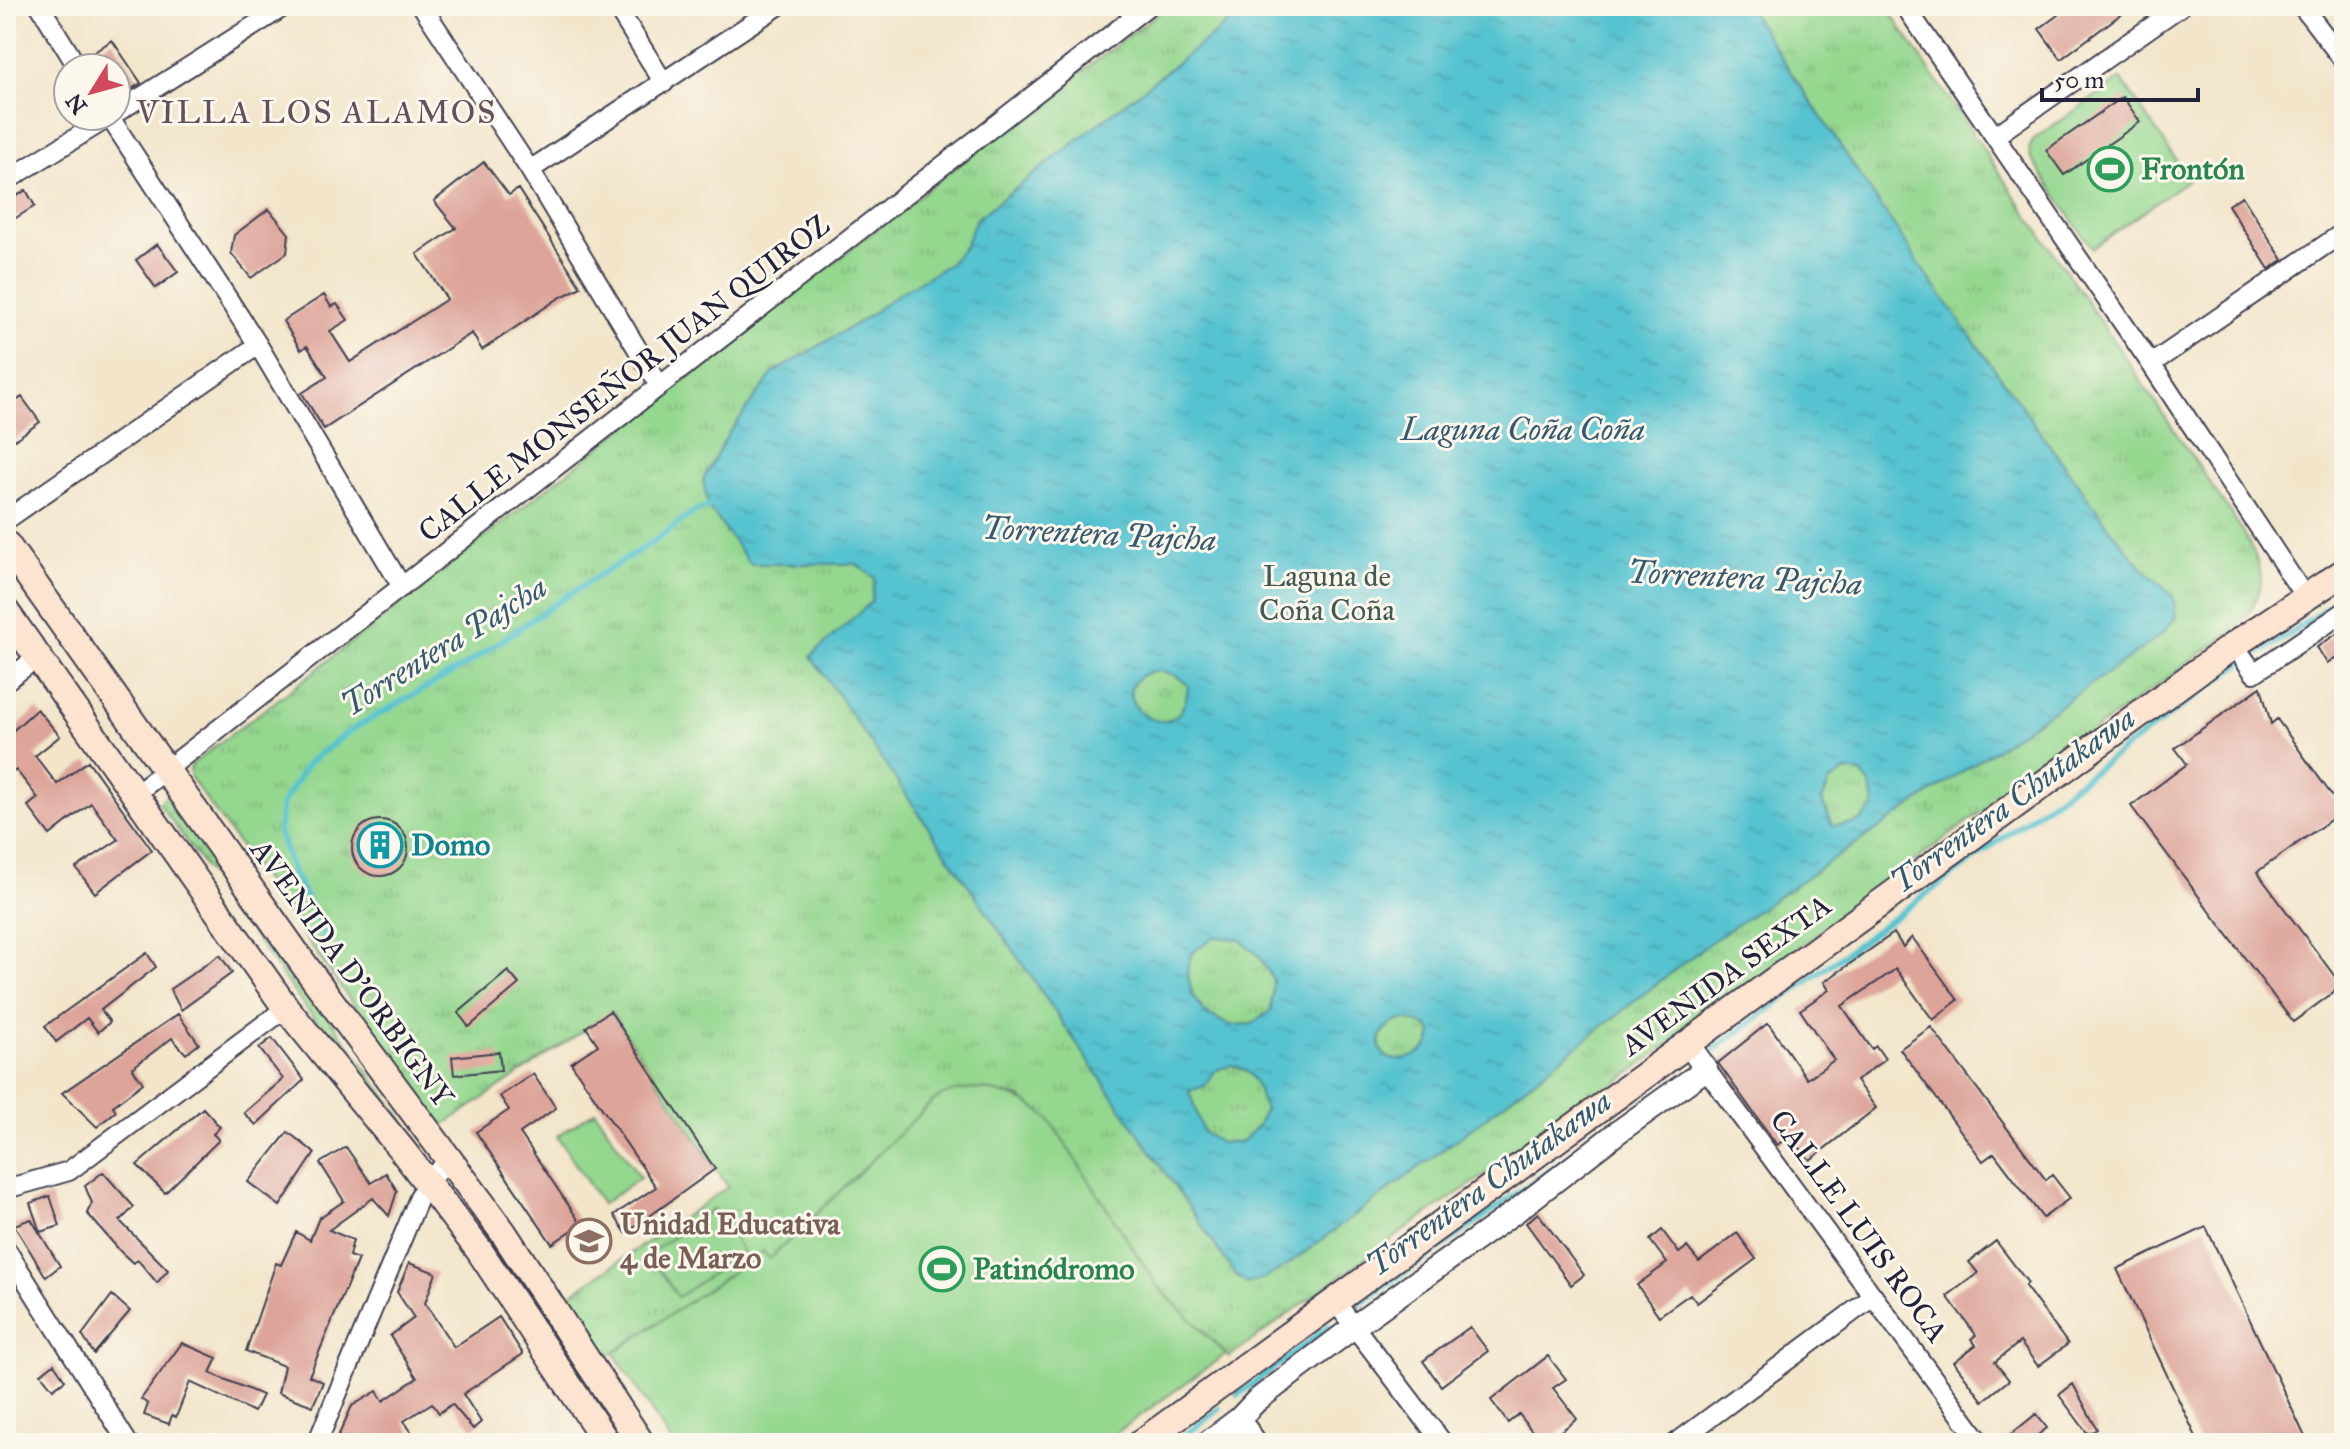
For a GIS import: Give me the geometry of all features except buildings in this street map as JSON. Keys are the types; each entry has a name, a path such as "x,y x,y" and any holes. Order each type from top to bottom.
{"main road":[{"name":"AVENIDA D'ORBIGNY","path":"6,544 310,973 503,1232 641,1443"},
{"name":"AVENIDA SEXTA","path":"1141,1443 1345,1314 1688,1044 2305,597 2344,572"},
{"path":"6,612 286,1008 479,1250 607,1443"}],"street":[{"path":"40,6 68,52"},
{"path":"132,103 285,6"},
{"path":"422,6 530,170 659,385"},
{"path":"616,6 664,83"},
{"path":"530,170 778,6"},
{"name":"CALLE MONSEÑOR JUAN QUIROZ","path":"135,794 1148,6"},
{"path":"1905,6 2151,364 2305,597"},
{"path":"1995,136 2181,6"},
{"path":"2302,6 2344,61"},
{"path":"6,181 85,132"},
{"path":"121,132 258,345 402,587"},
{"path":"2151,364 2344,232"},
{"path":"6,520 258,345"},
{"path":"2236,647 2254,673 2344,612"},
{"path":"6,681 38,657"},
{"path":"6,1189 69,1171 286,1008"},
{"name":"CALLE LUIS ROCA","path":"1688,1044 1981,1443"},
{"name":"AVENIDA SEXTA","path":"1207,1443 1240,1418 1345,1314 1516,1211 1706,1069"},
{"path":"317,1443 426,1181 450,1161"},
{"path":"6,1249 128,1443"},
{"path":"1676,1443 1874,1296"},
{"path":"1345,1314 1443,1443"},
{"path":"1240,1418 1258,1443"}],"green space":[{"name":"Laguna Coña Coña","path":"1168,6 1886,6 2244,533 2260,572 2261,582 2255,602 2238,627 1974,817 1580,1110 1413,1224 1229,1357 1158,1287 1022,1098 977,1089 956,1092 933,1101 769,1260 763,1252 605,1358 565,1298 728,1187 611,1012 441,1127 191,778 190,769 193,763 288,692 926,190"},
{"name":"Frontón","path":"2121,79 2189,179 2092,248 2031,158 2029,149 2034,139"},
{"path":"168,794 422,1147 416,1150 293,991 159,803"},
{"name":"Patinódromo","path":"982,1089 1018,1099 1049,1119 1158,1287 1226,1354 1102,1443 672,1443 614,1353 763,1251 770,1259 933,1101 956,1091"},
{"path":"595,1111 640,1178 602,1204 557,1136"},
{"path":"455,1189 489,1234 626,1443 619,1443 450,1193"},
{"path":"713,1209 743,1252 678,1297 649,1254"}],"water":[{"name":"Laguna Coña Coña","path":"1250,6 1747,6 1926,274 2114,534 2143,568 2173,596 2176,617 2162,634 2121,664 1708,944 1463,1135 1286,1266 1264,1279 1247,1284 1235,1274 811,656 871,602 875,578 856,564 750,564 708,506 703,480 727,436 773,373 949,264 965,246 976,219","holes":["1153,671 1176,676 1188,686 1182,709 1171,719 1157,721 1144,715 1134,705 1130,692 1136,680","1845,771 1861,773 1871,786 1874,805 1857,822 1832,825 1822,801 1829,783","1214,937 1239,939 1259,956 1273,980 1271,1010 1252,1024 1229,1025 1205,1013 1192,994 1187,969 1192,953","1406,1019 1427,1026 1432,1032 1428,1045 1422,1051 1404,1059 1393,1059 1385,1055 1381,1048 1380,1039 1393,1023","1231,1065 1240,1067 1251,1076 1265,1109 1258,1125 1243,1141 1220,1143 1203,1132 1189,1091 1205,1086 1214,1071"]}],"waterway":[{"name":"Torrentera Pajcha","path":"324,953 322,929 292,871 279,832 282,804 308,763 351,730 466,665 695,511 713,505"},
{"name":"Torrentera Chutakawa","path":"1715,1049 2230,671 2277,643 2344,596"},
{"name":"Torrentera Chutakawa","path":"1357,1307 1572,1154"},
{"name":"Torrentera Chutakawa","path":"1238,1395 1329,1326"},
{"name":"Torrentera Chutakawa","path":"1175,1443 1219,1409"}],"place":[{"name":"Frontón","path":"2110,169"},
{"name":"Domo","path":"380,845"},
{"name":"Unidad Educativa 4 de Marzo","path":"589,1241"},
{"name":"Patinódromo","path":"942,1269"}],"district":[{"name":"VILLA LOS ALAMOS","path":"317,112"}],"park label":[{"name":"Laguna de Coña Coña","path":"1327,593"}]}
